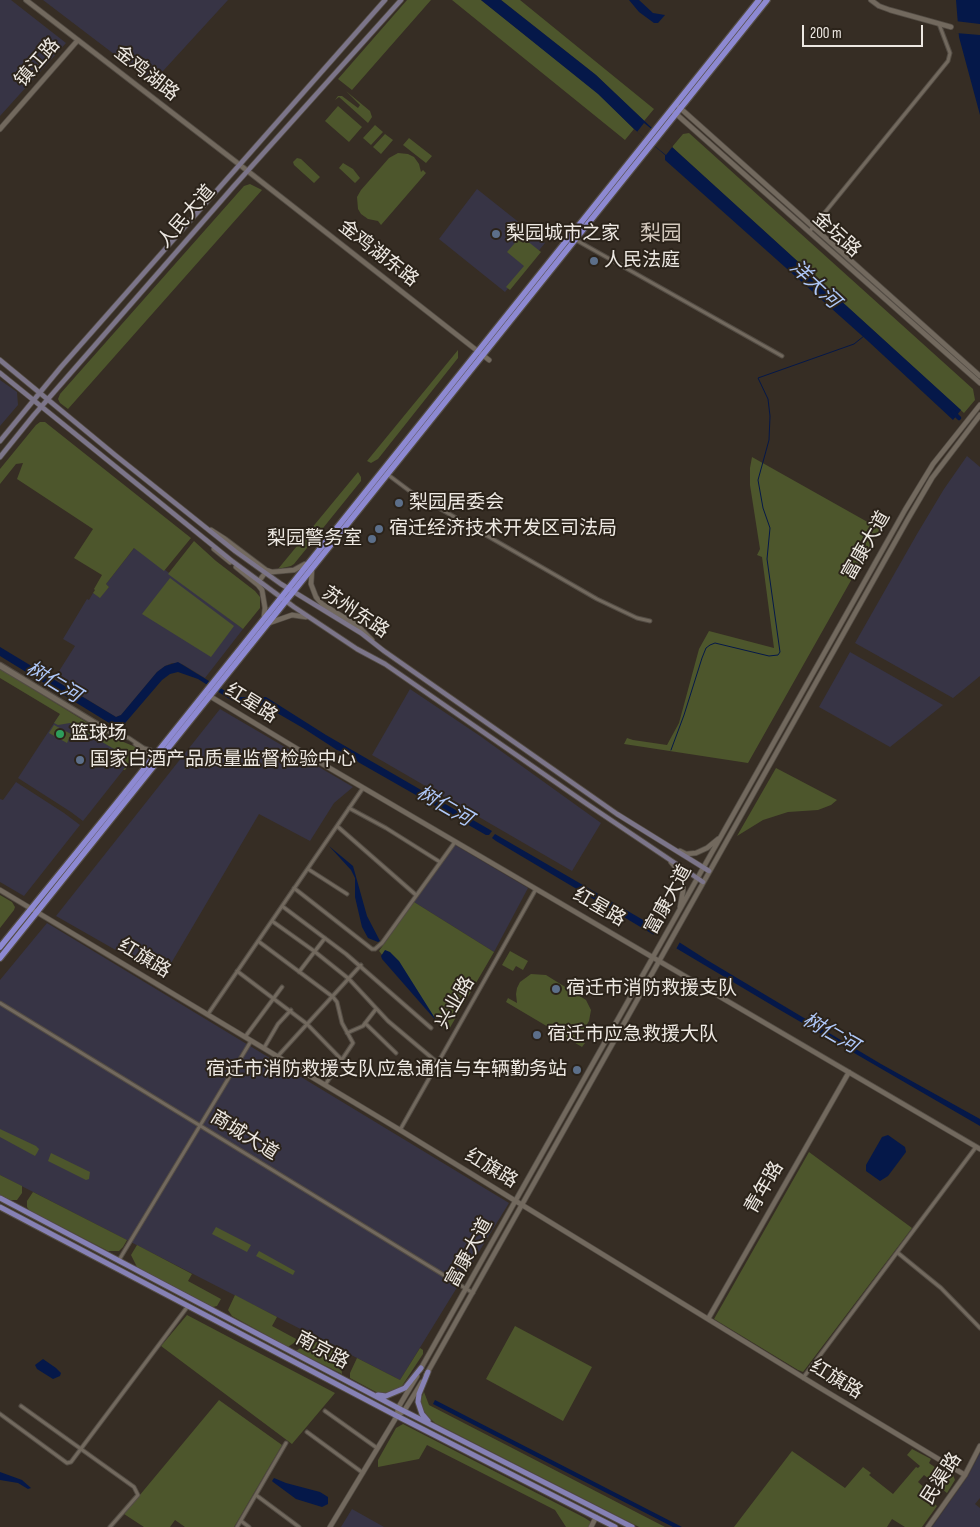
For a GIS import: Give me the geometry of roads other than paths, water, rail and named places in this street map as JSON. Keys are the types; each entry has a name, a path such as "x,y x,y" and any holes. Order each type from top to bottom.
{"highway":[{"path":"676,109 759,0"},
{"path":"284,599 288,588 311,564 387,474 676,109 767,0"},
{"path":"0,958 207,694 284,599 294,591 311,564 481,354"},
{"path":"0,947 157,752 207,694"}],"main road":[{"name":"人民大道","path":"0,441 385,0"},
{"name":"人民大道","path":"0,457 41,407 225,196 401,0"},
{"path":"260,143 261,149 268,149"},
{"path":"218,190 222,191 225,196"},
{"name":"苏州东路","path":"0,360 202,525 265,573 361,633 617,814 709,872"},
{"name":"苏州东路","path":"0,373 232,561 310,618 357,649 385,664 703,882"},
{"name":"南京路","path":"0,1198 367,1392 632,1527"},
{"name":"南京路","path":"0,1207 397,1416 615,1527"},
{"path":"367,1392 382,1396 397,1392 405,1388 421,1368"},
{"path":"428,1372 419,1394 419,1408 425,1419 441,1430"}],"street":[{"name":"金鸡湖路","path":"26,0 248,171"},
{"path":"871,0 879,6 890,10 951,27"},
{"path":"811,229 948,61 950,53 939,24"},
{"name":"镇江路","path":"0,129 78,40"},
{"name":"金坛路","path":"676,109 980,376"},
{"name":"金鸡湖东路","path":"248,171 489,360"},
{"name":"金坛路","path":"811,229 980,383"},
{"path":"573,238 782,356"},
{"name":"富康大道","path":"330,1527 397,1416 398,1408 933,464 980,405"},
{"name":"富康大道","path":"397,1416 404,1411 428,1372 932,478 980,415"},
{"path":"387,474 411,492 597,599 637,618 650,621"},
{"path":"202,525 272,572 294,570 311,564 311,584 316,597 322,604 358,626 384,651"},
{"path":"196,531 210,546 258,584 262,590 265,622 292,614 310,618"},
{"path":"259,581 265,573"},
{"path":"840,626 846,630"},
{"path":"822,658 828,662"},
{"path":"0,666 115,734 129,738 144,748 157,752"},
{"path":"0,666 114,736 134,743 153,758"},
{"name":"红星路","path":"207,694 363,788 978,1148"},
{"path":"207,1014 363,788"},
{"path":"350,808 440,862"},
{"path":"337,826 416,895"},
{"path":"670,847 686,854 696,853 707,848 723,834 729,836"},
{"path":"294,888 372,949 382,943 455,842"},
{"path":"665,856 683,879 679,913"},
{"path":"308,869 347,894"},
{"name":"兴业路","path":"400,1130 536,889"},
{"name":"红旗路","path":"0,890 400,1130 803,1378 965,1475"},
{"path":"282,906 361,966 431,1028"},
{"path":"272,920 348,979 376,1009 438,1063"},
{"path":"299,972 325,938"},
{"path":"258,941 333,997 337,1002 342,1023 354,1043 325,1086"},
{"path":"277,1056 361,966"},
{"path":"237,971 291,1010 342,1060"},
{"path":"245,1037 282,987"},
{"name":"商城大道","path":"0,1003 473,1293"},
{"path":"347,1033 363,1026 376,1009"},
{"path":"264,1048 278,1024 291,1010"},
{"path":"366,1023 396,1052"},
{"path":"119,1260 251,1041"},
{"name":"青年路","path":"708,1319 849,1072"},
{"path":"803,1378 978,1148"},
{"path":"898,1252 941,1288 980,1328"},
{"path":"0,1414 67,1463 71,1462 188,1306"},
{"path":"21,1406 134,1487 138,1495 110,1527"},
{"path":"325,1410 378,1448"},
{"path":"307,1432 363,1473"},
{"path":"237,1527 286,1444"},
{"name":"民渠路","path":"928,1527 965,1475 980,1446"},
{"path":"256,1495 299,1527"},
{"path":"591,1527 596,1517"},
{"path":"241,1521 249,1527"}],"water":[{"path":"481,0 501,0 596,75 672,147 961,410 953,420 869,342 665,160 665,155 634,129 598,94"},
{"path":"629,0 639,0 653,13 665,15 658,23 654,23 639,12"},
{"path":"956,0 980,0 980,115 959,37"},
{"name":"树仁河","path":"0,647 116,717 121,715 157,672 165,666 178,662 235,697 266,697 326,735 492,831 489,835 486,835 358,762 352,755 337,750 265,706 247,705 231,700 198,679 178,672 170,674 162,680 119,729 0,656"},
{"name":"树仁河","path":"495,834 657,928 881,1064 980,1119 980,1126 780,1010 496,841 492,838"},
{"path":"329,846 353,866 367,916 380,941 368,938 362,927 355,897 355,878 351,870"},
{"path":"385,950 390,952 399,961 438,1023 382,959 381,956"},
{"path":"888,1135 905,1147 906,1152 888,1176 880,1181 866,1171 866,1165 882,1137"},
{"path":"43,1359 61,1373 60,1376 53,1379 37,1369 35,1365"},
{"path":"435,1400 682,1527 673,1527 433,1404"},
{"path":"0,1472 22,1480 31,1488 28,1489 18,1483 0,1480"},
{"path":"274,1478 320,1492 328,1497 328,1504 322,1507 296,1499 273,1482"}],"waterway":[{"path":"671,750 706,648 715,643 769,656 778,655 780,652 767,559 770,528 763,508 758,480 769,440 770,416 768,399 758,378 854,344 864,336"},
{"name":"洋大河","path":"953,412 959,418"}],"place":[{"name":"梨园城市之家","path":"496,234"},
{"name":"人民法庭","path":"594,261"},
{"name":"梨园居委会","path":"399,503"},
{"name":"宿迁经济技术开发区司法局","path":"379,529"},
{"name":"梨园警务室","path":"372,539"},
{"name":"篮球场","path":"60,734"},
{"name":"国家白酒产品质量监督检验中心","path":"80,760"},
{"name":"宿迁市消防救援支队","path":"556,989"},
{"name":"宿迁市应急救援大队","path":"537,1035"},
{"name":"宿迁市消防救援支队应急通信与车辆勤务站","path":"577,1070"}],"district":[{"name":"梨园","path":"661,235"}]}
